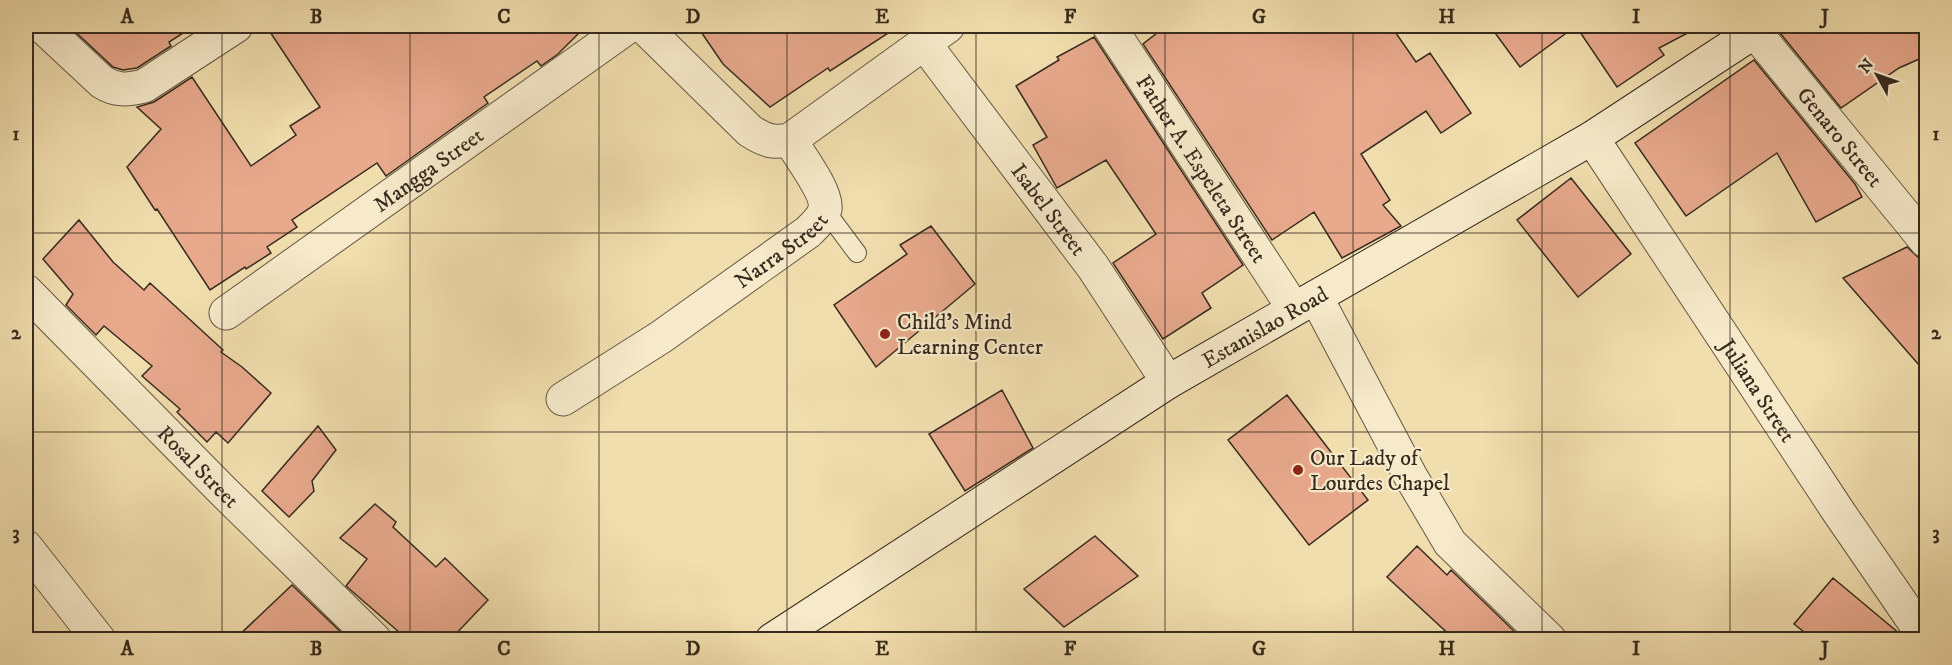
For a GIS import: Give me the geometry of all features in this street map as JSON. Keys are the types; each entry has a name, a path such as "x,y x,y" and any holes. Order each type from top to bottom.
{"street":[{"path":"42,26 102,82 120,90 144,86 236,26"},
{"name":"Mangga Street","path":"226,313 629,26"},
{"path":"643,26 750,131 762,139 775,143 790,140 936,34"},
{"name":"Father A. Espeleta Street","path":"1109,26 1305,303 1450,543 1550,639"},
{"name":"Estanislao Road","path":"771,639 1168,382 1592,138 1759,28"},
{"name":"Genaro Street","path":"1759,28 1926,241"},
{"name":"Isabel Street","path":"936,34 1168,382"},
{"name":"Juliana Street","path":"1592,138 1838,511 1926,639"},
{"name":"Narra Street","path":"563,399 661,337 808,232 825,210 825,198 790,140"},
{"name":"Rosal Street","path":"26,291 222,490 375,639"},
{"path":"26,547 99,639"}],"lane":[{"path":"825,210 857,253"}],"building":[{"path":"69,26 194,26 169,42 171,46 137,68 123,70 113,67"},
{"path":"266,26 586,26 558,54 541,66 537,61 484,97 488,103 386,176 377,163 292,220 297,227 267,247 271,253 210,290 127,167 161,129 137,107 154,102 192,77 251,166 296,135 290,126 320,107"},
{"path":"697,26 899,26 830,71 828,68 770,107 723,64"},
{"path":"1166,26 1391,26 1416,62 1430,53 1471,113 1441,133 1426,111 1361,154 1390,200 1383,205 1401,226 1342,258 1314,212 1272,240 1143,44"},
{"path":"1490,26 1576,26 1520,67"},
{"path":"1576,26 1701,26 1659,48 1664,55 1617,87"},
{"path":"1782,26 1926,26 1926,56 1899,68 1841,108 1780,33"},
{"path":"1094,37 1243,265 1202,293 1211,308 1163,339 1113,263 1156,234 1106,160 1057,188 1033,145 1047,137 1016,86 1059,60 1057,57"},
{"path":"1754,60 1855,184 1862,197 1816,222 1777,153 1686,216 1635,143"},
{"path":"1571,178 1631,254 1578,297 1517,220"},
{"path":"79,220 113,262 144,290 150,283 223,350 221,352 271,393 228,443 216,432 207,442 177,412 180,409 142,376 152,366 104,326 96,335 66,305 73,294 43,259"},
{"name":"Child's Mind Learning Center","path":"931,226 975,284 876,367 834,305 907,254 900,245"},
{"path":"1907,247 1919,258 1926,259 1926,373 1843,278"},
{"path":"1002,390 1033,448 965,491 929,434"},
{"name":"Our Lady of Lourdes Chapel","path":"1287,395 1368,500 1309,545 1228,440"},
{"path":"318,426 336,450 312,481 314,491 289,517 262,491"},
{"path":"375,504 396,522 393,527 436,567 445,558 488,600 451,639 407,639 346,586 367,559 340,538"},
{"path":"1095,536 1138,576 1064,627 1024,589"},
{"path":"1417,546 1447,575 1451,570 1515,632 1509,639 1454,639 1387,577"},
{"path":"1833,578 1904,639 1813,639 1794,624"},
{"path":"292,585 348,639 235,639"}],"place":[{"name":"Child's Mind Learning Center","path":"885,334"},
{"name":"Our Lady of Lourdes Chapel","path":"1298,470"}]}
